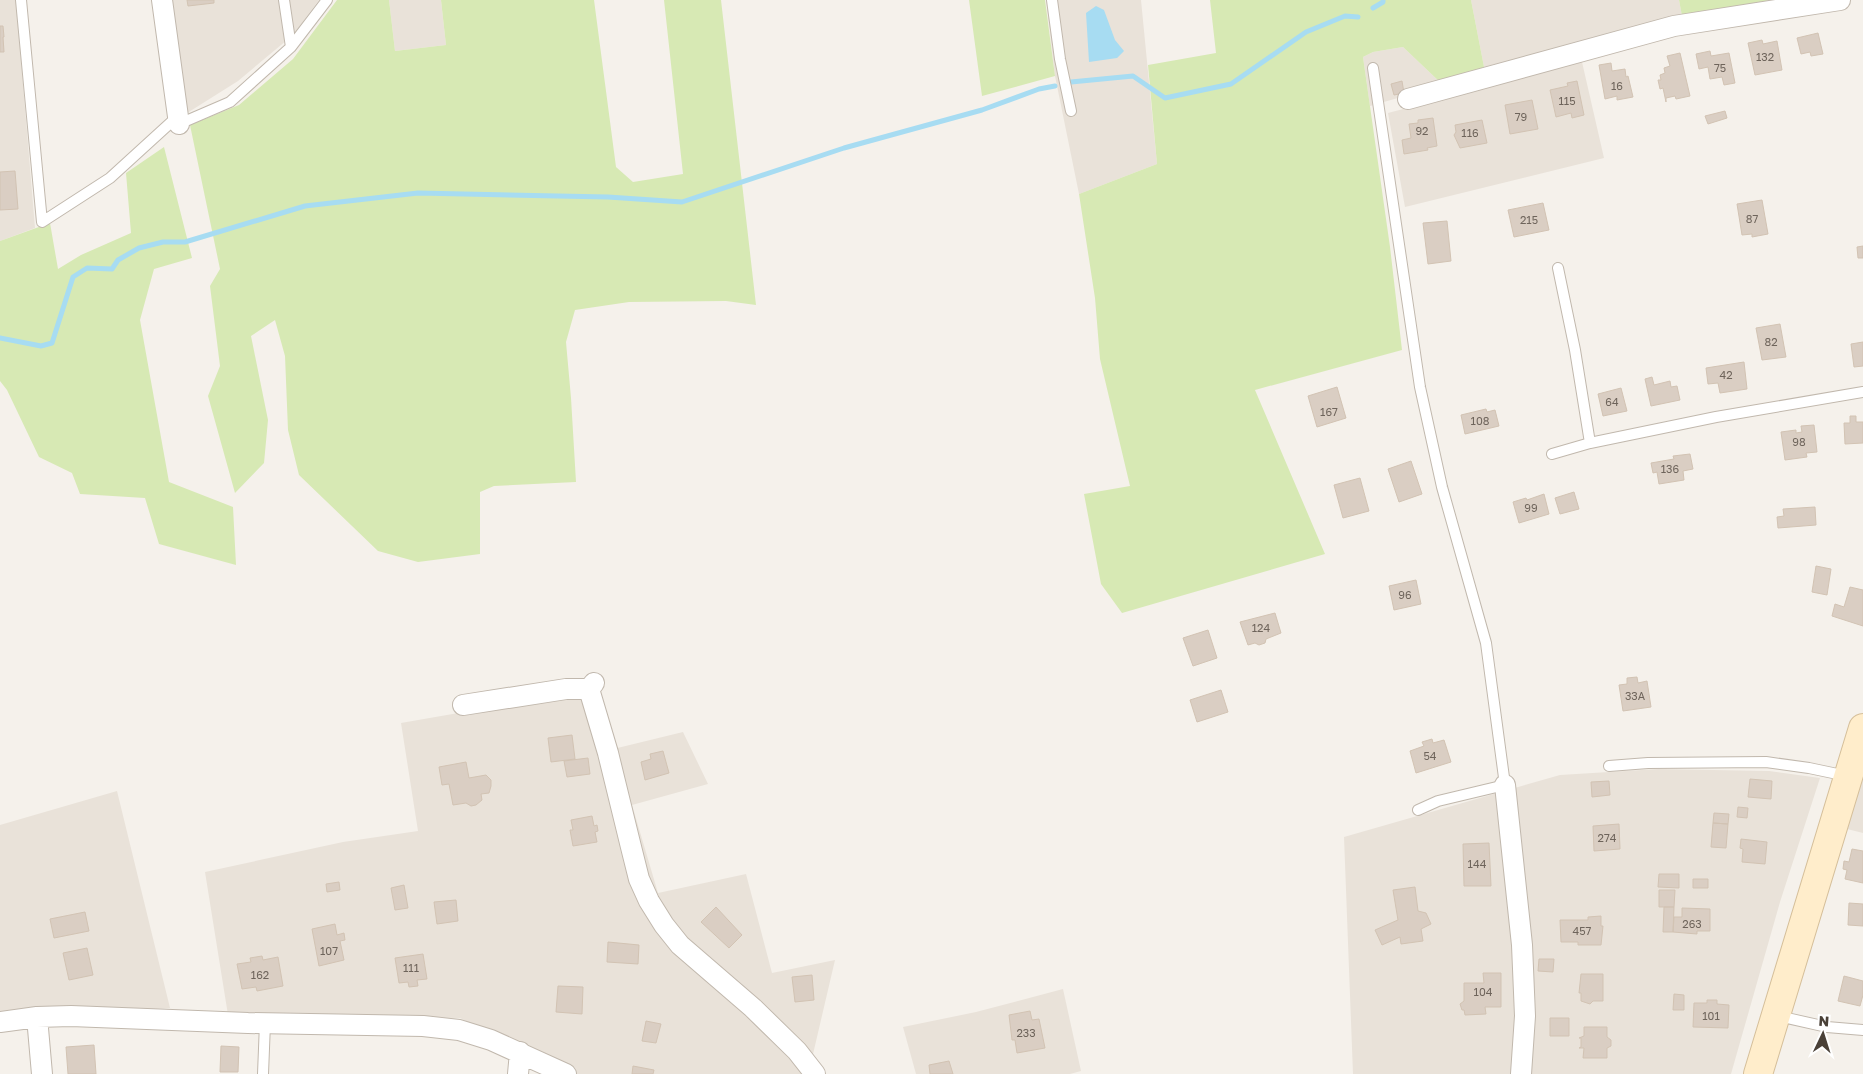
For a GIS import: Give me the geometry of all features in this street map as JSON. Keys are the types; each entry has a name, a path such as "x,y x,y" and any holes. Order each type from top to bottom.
{"main road":[{"path":"1758,1074 1863,728"}],"street":[{"path":"162,0 178,120"},
{"path":"1408,99 1674,26 1840,0"},
{"path":"463,705 592,686 631,848 649,901 664,925 680,945 753,1008 797,1051 815,1074"},
{"path":"1505,785 1522,945 1525,1016 1521,1074"},
{"path":"0,1022 37,1017 77,1016 265,1023 423,1026 458,1030 491,1040 566,1074"},
{"path":"37,1017 42,1074"},
{"path":"518,1074 520,1052"}],"lane":[{"path":"21,0 42,222 110,178 178,120 230,102 291,48 327,0"},
{"path":"284,0 291,48"},
{"path":"1052,0 1060,59 1071,111"},
{"path":"1373,68 1420,387 1442,487 1486,643 1505,785 1438,801 1418,810"},
{"path":"1558,268 1575,350 1590,443"},
{"path":"1552,454 1590,443 1716,417 1863,392"},
{"path":"1609,766 1766,762 1849,776"},
{"path":"1776,1015 1827,1027 1863,1030"},
{"path":"263,1074 265,1023"}],"shaded area":[{"path":"0,0 16,0 35,228 0,241"},
{"path":"168,0 319,0 293,35 238,81 184,115"},
{"path":"389,0 441,0 446,45 395,51"},
{"path":"1046,0 1141,0 1157,164 1079,194 1055,76"},
{"path":"1471,0 1679,0 1682,16 1484,67"},
{"path":"1403,47 1443,85 1370,106 1363,57 1373,52"},
{"path":"1582,62 1604,158 1405,207 1388,113"},
{"path":"585,691 601,752 683,732 708,784 632,805 658,893 746,874 772,973 835,960 810,1067 814,1074 575,1074 460,1018 228,1015 205,872 343,842 418,831 401,723"},
{"path":"1658,769 1769,771 1820,778 1780,902 1731,1074 1353,1074 1344,837 1560,775"},
{"path":"1863,777 1863,833 1847,829"},
{"path":"117,791 170,1008 0,1015 0,825"},
{"path":"1063,989 1081,1071 1070,1074 916,1074 903,1027 976,1012"}],"green space":[{"path":"337,0 389,0 395,51 446,45 441,0 594,0 616,167 633,182 683,174 664,0 721,0 756,305 726,301 629,302 575,310 566,342 576,482 494,486 480,492 480,554 418,562 378,551 299,475 288,430 285,356 275,320 251,336 268,420 264,463 235,493 208,396 220,366 210,286 220,269 190,125 239,105 293,59"},
{"path":"969,0 1045,0 1055,76 982,96"},
{"path":"1210,0 1471,0 1484,67 1443,85 1403,47 1373,52 1363,57 1390,247 1402,350 1255,390 1325,554 1122,613 1101,584 1084,494 1130,486 1100,359 1095,298 1079,194 1157,164 1148,65 1216,53"},
{"path":"1679,0 1771,0 1682,16"},
{"path":"164,147 192,258 154,269 140,320 169,482 233,507 236,565 159,544 145,498 80,494 72,473 39,457 7,390 0,381 0,241 50,223 58,269 81,255 131,233 126,173"}],"water":[{"path":"1096,6 1104,10 1115,40 1124,51 1117,58 1089,62 1086,13"}],"building":[{"path":"187,0 214,0 214,3 188,6"},
{"path":"0,26 3,26 4,52 0,52"},
{"path":"1818,33 1823,54 1811,56 1810,52 1801,54 1797,38"},
{"path":"1762,40 1763,44 1777,41 1782,70 1755,75 1748,43"},
{"path":"1710,51 1711,56 1729,53 1735,83 1724,85 1722,77 1710,79 1708,67 1699,69 1696,54"},
{"path":"1680,53 1690,96 1676,99 1675,96 1666,98 1666,102 1663,88 1660,89 1658,80 1661,80 1660,75 1665,73 1664,68 1670,66 1667,56"},
{"path":"1611,63 1612,71 1625,69 1633,97 1617,100 1617,96 1605,99 1599,65"},
{"path":"1402,81 1404,93 1394,95 1391,84"},
{"path":"1577,81 1584,115 1572,118 1571,113 1556,117 1550,90 1568,86 1567,83"},
{"path":"1532,100 1538,129 1510,134 1505,105"},
{"path":"1725,111 1727,118 1708,124 1705,116"},
{"path":"1433,118 1437,146 1427,148 1428,150 1404,154 1402,140 1411,138 1409,124 1418,123 1418,120"},
{"path":"1482,120 1487,143 1460,148 1454,135 1456,132 1455,125"},
{"path":"15,171 18,209 0,210 0,172"},
{"path":"1762,200 1768,234 1752,237 1752,234 1742,235 1737,204"},
{"path":"1543,203 1549,230 1514,237 1508,210"},
{"path":"1447,221 1451,261 1428,264 1423,223"},
{"path":"1863,246 1863,258 1858,258 1857,247"},
{"path":"1780,324 1786,357 1762,360 1756,328"},
{"path":"1863,342 1863,366 1854,367 1851,344"},
{"path":"1744,362 1747,389 1720,393 1718,383 1708,384 1706,368"},
{"path":"1652,377 1654,385 1670,381 1671,387 1677,386 1680,400 1651,406 1645,379"},
{"path":"1337,387 1346,418 1317,427 1308,396"},
{"path":"1621,388 1627,411 1603,416 1598,394"},
{"path":"1486,409 1487,412 1495,410 1499,426 1465,434 1461,415"},
{"path":"1850,416 1856,416 1856,422 1863,422 1863,443 1845,444 1844,423 1850,423"},
{"path":"1814,425 1817,452 1806,453 1807,457 1785,460 1781,432 1796,430 1796,433 1802,432 1801,426"},
{"path":"1690,454 1693,469 1683,471 1684,480 1659,484 1657,472 1653,473 1651,463 1674,459 1673,456"},
{"path":"1411,461 1422,494 1399,502 1388,469"},
{"path":"1360,478 1369,511 1343,518 1334,485"},
{"path":"1574,492 1579,509 1560,514 1555,498"},
{"path":"1544,494 1549,514 1519,523 1513,502 1526,498 1527,500"},
{"path":"1815,507 1816,525 1778,528 1777,517 1784,516 1783,509"},
{"path":"1816,566 1831,569 1827,595 1812,592"},
{"path":"1416,580 1421,604 1394,610 1389,586"},
{"path":"1850,587 1863,590 1863,626 1832,616 1835,604 1844,607"},
{"path":"1275,613 1281,633 1266,639 1265,643 1248,645 1240,622"},
{"path":"1208,630 1217,658 1193,666 1183,638"},
{"path":"1637,677 1638,683 1647,681 1651,707 1623,711 1619,685 1627,684 1627,678"},
{"path":"1221,690 1228,712 1197,722 1190,700"},
{"path":"572,735 575,759 551,762 548,738"},
{"path":"1432,739 1433,743 1444,740 1451,762 1416,773 1410,751 1424,746 1422,742"},
{"path":"663,751 669,773 645,780 641,762 651,759 650,754"},
{"path":"588,758 590,774 567,777 564,761"},
{"path":"466,762 469,778 486,775 491,780 489,793 481,794 482,800 476,805 471,806 466,803 453,805 449,784 442,785 439,767"},
{"path":"1750,779 1772,781 1771,799 1748,797"},
{"path":"1609,781 1610,795 1592,797 1591,782"},
{"path":"1738,807 1748,808 1747,818 1737,817"},
{"path":"1714,813 1729,814 1728,824 1713,823"},
{"path":"592,816 594,826 597,825 598,831 595,832 597,842 573,846 570,830 573,830 571,820"},
{"path":"1713,823 1728,824 1726,848 1711,847"},
{"path":"1619,824 1620,849 1594,851 1593,826"},
{"path":"1741,839 1767,842 1765,864 1742,862 1743,849 1740,848"},
{"path":"1489,843 1491,886 1464,886 1463,844"},
{"path":"1852,849 1863,851 1863,883 1845,879 1847,870 1843,869 1844,861 1849,862"},
{"path":"1659,874 1679,874 1679,888 1658,887"},
{"path":"1693,879 1708,879 1708,888 1693,888"},
{"path":"339,882 340,890 327,892 326,884"},
{"path":"404,885 408,908 395,910 391,888"},
{"path":"1415,887 1418,911 1426,913 1431,924 1421,929 1423,941 1401,944 1400,937 1382,945 1375,930 1398,920 1393,890"},
{"path":"1659,890 1675,890 1674,907 1659,907"},
{"path":"456,900 458,921 437,924 434,902"},
{"path":"1849,903 1863,904 1863,926 1848,925"},
{"path":"716,907 742,935 729,948 701,922"},
{"path":"1664,907 1674,907 1673,932 1663,932"},
{"path":"1682,908 1710,909 1710,931 1697,931 1697,934 1673,932 1674,917 1682,917"},
{"path":"85,912 89,931 54,938 50,919"},
{"path":"1601,916 1601,926 1603,926 1601,945 1578,945 1578,942 1561,942 1560,920 1588,920 1588,917"},
{"path":"335,924 337,935 344,933 345,940 340,941 344,960 319,966 312,929"},
{"path":"608,942 639,945 638,964 607,962"},
{"path":"87,948 93,975 69,980 63,953"},
{"path":"423,954 427,979 417,980 418,986 409,987 408,982 399,983 395,958"},
{"path":"262,956 263,960 278,957 283,986 257,991 256,987 242,989 237,964 251,962 250,958"},
{"path":"1539,959 1554,959 1553,972 1538,971"},
{"path":"1483,973 1501,973 1501,1007 1485,1007 1486,1014 1465,1015 1460,1004 1464,1001 1464,983 1484,983"},
{"path":"1581,974 1603,974 1603,1001 1593,1001 1590,1004 1581,1001 1581,993 1579,993"},
{"path":"812,975 814,1000 795,1002 792,977"},
{"path":"1844,976 1863,981 1863,995 1860,1006 1838,1001"},
{"path":"558,986 583,987 582,1014 556,1012"},
{"path":"1674,994 1684,995 1684,1010 1673,1010"},
{"path":"1707,1000 1717,1000 1717,1004 1729,1005 1728,1028 1693,1027 1694,1003 1707,1003"},
{"path":"1030,1011 1032,1020 1039,1019 1045,1048 1017,1053 1015,1040 1012,1040 1009,1015"},
{"path":"1550,1018 1569,1018 1569,1036 1550,1036"},
{"path":"646,1021 661,1024 656,1043 642,1041"},
{"path":"1584,1027 1607,1027 1607,1037 1611,1040 1611,1046 1607,1048 1607,1058 1583,1058 1584,1048 1579,1048 1581,1047 1581,1038 1579,1038 1584,1036"},
{"path":"94,1045 96,1074 68,1074 66,1047"},
{"path":"221,1046 239,1047 238,1072 220,1072"},
{"path":"949,1061 953,1074 930,1074 929,1065"},
{"path":"633,1066 654,1070 653,1074 632,1074"}],"waterway":[{"path":"1373,8 1383,2 1383,0"},
{"path":"1071,82 1133,76 1165,98 1231,84 1306,32 1345,16 1358,17"},
{"path":"0,338 41,346 52,343 73,277 87,268 112,269 118,260 139,248 163,242 185,242 305,206 418,193 608,197 682,202 844,148 982,110 1039,89 1055,86"}]}
